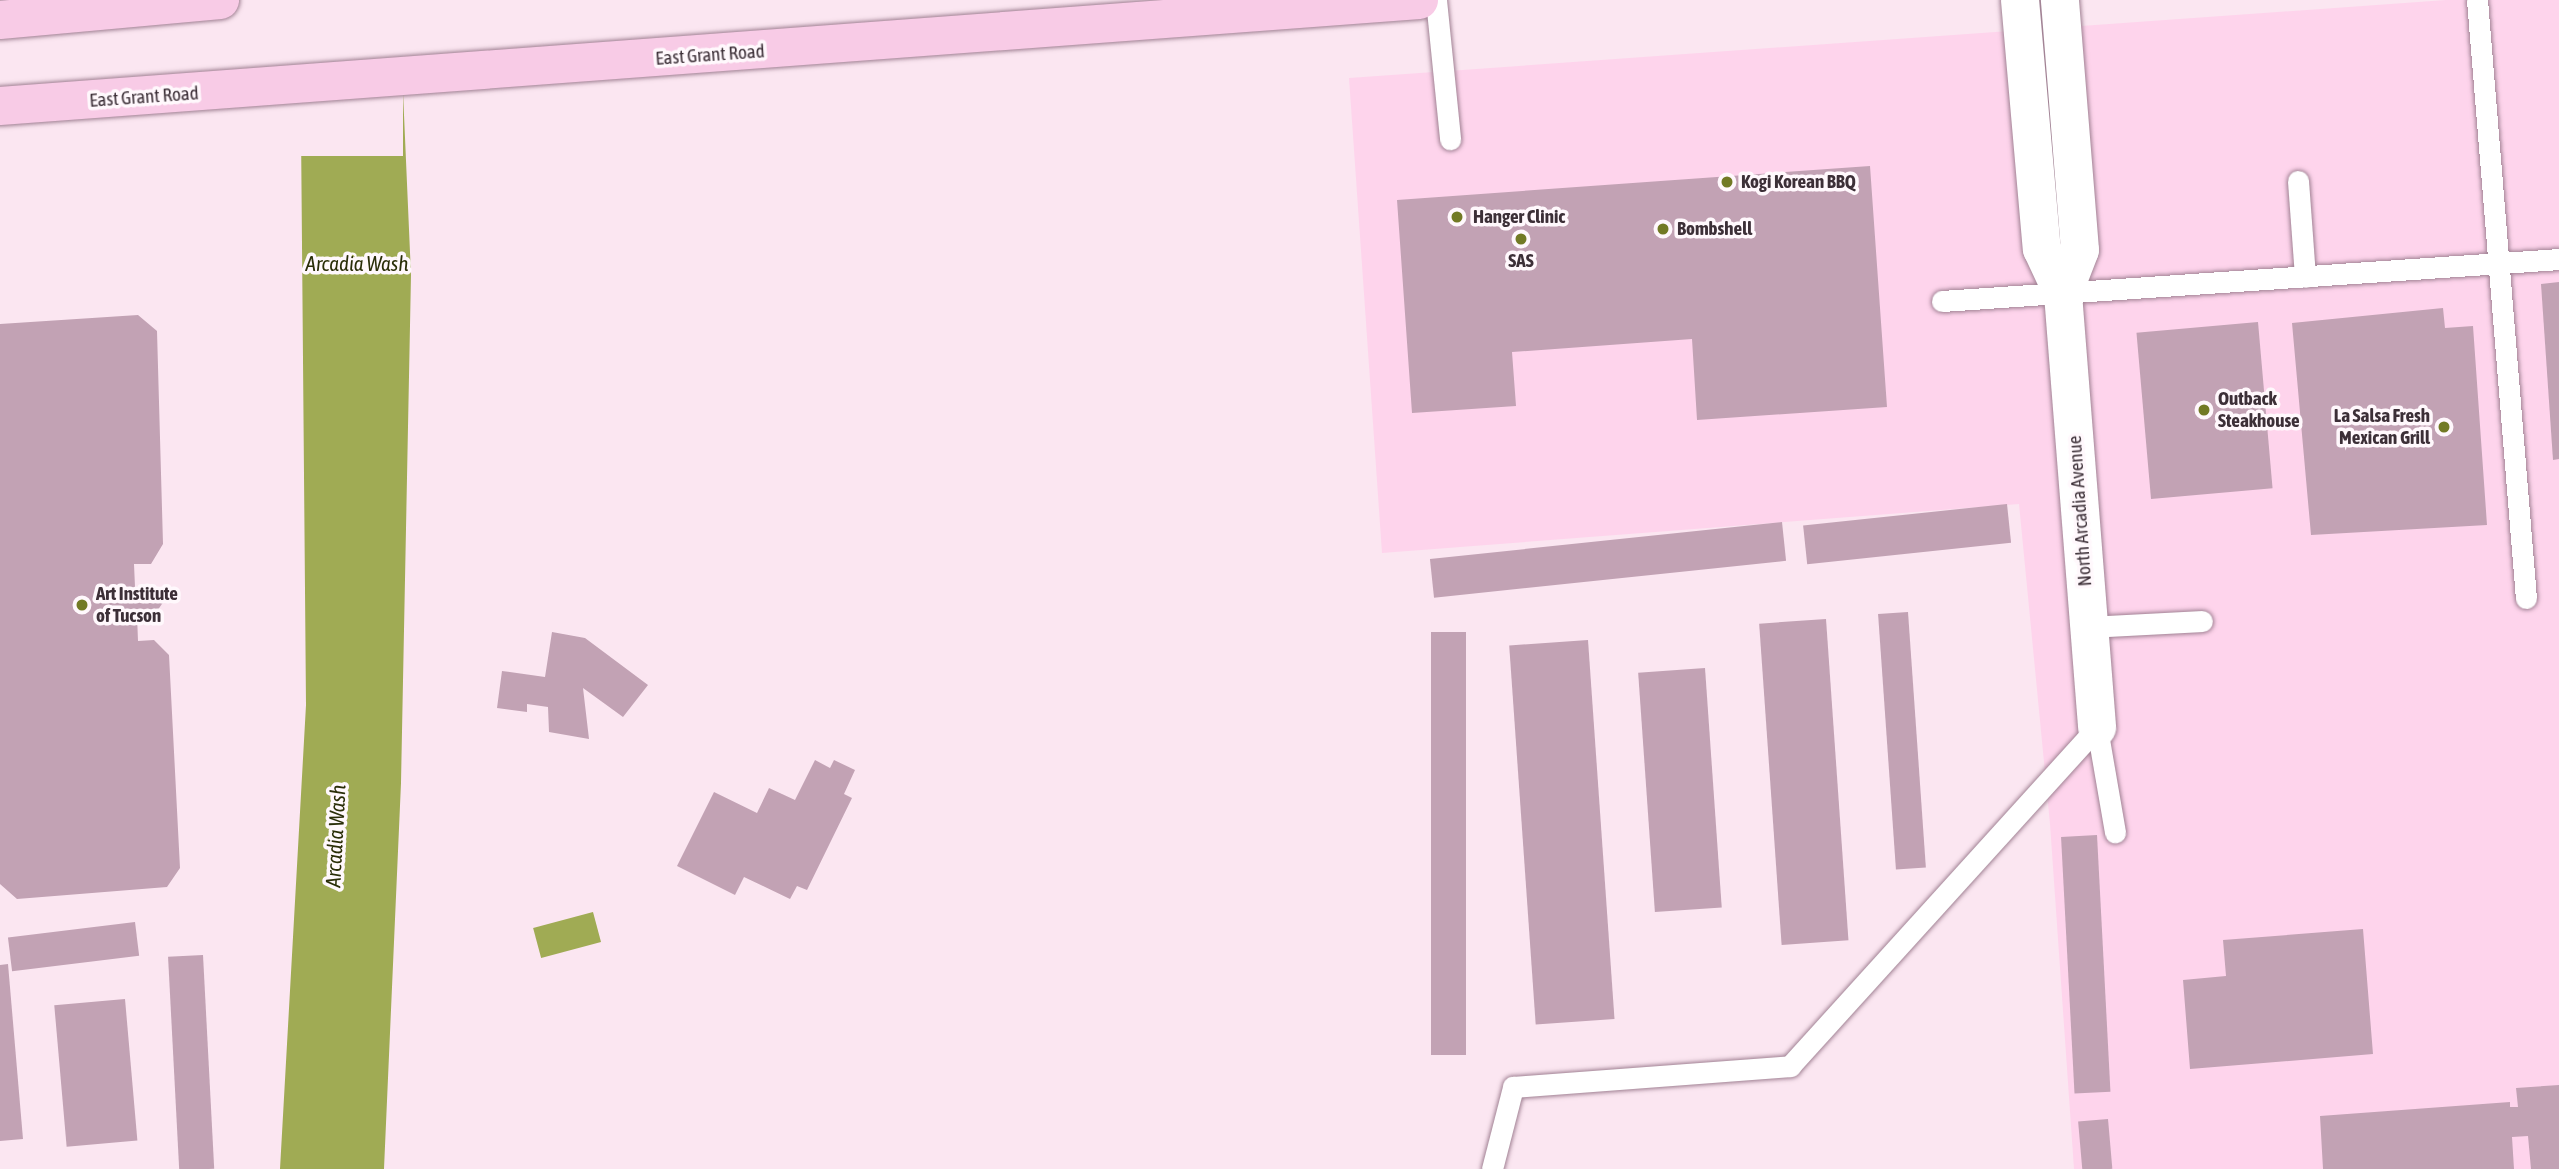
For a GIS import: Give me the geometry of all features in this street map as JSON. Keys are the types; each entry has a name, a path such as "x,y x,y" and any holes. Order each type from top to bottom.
{"main road":[{"path":"0,20 53,7 220,0"},
{"name":"East Grant Road","path":"0,106 290,87 1192,9 1419,0"}],"street":[{"name":"North Arcadia Avenue","path":"2020,0 2042,249 2063,294 2097,728"},
{"name":"North Arcadia Avenue","path":"2060,0 2080,250 2063,294"}],"lane":[{"path":"1436,0 1450,139"},
{"path":"2477,0 2501,263 2526,598"},
{"path":"2298,181 2305,277"},
{"path":"1942,301 2559,259"},
{"path":"2089,627 2202,621"},
{"path":"2097,728 2115,832"},
{"path":"1492,1169 1513,1087 1790,1066 2097,728"}],"shaded area":[{"path":"2446,0 2559,0 2559,1169 2074,1169 2050,824 2019,504 1382,553 1349,78"}],"water":[{"name":"Arcadia Wash","path":"399,0 411,275 401,783 384,1169 280,1169 306,705 301,130"},
{"path":"593,912 601,942 541,958 533,928"}],"pier":[{"path":"291,0 403,0 403,156 291,156"}],"building":[{"path":"1870,166 1887,407 1697,420 1692,339 1512,352 1516,406 1412,413 1397,200"},
{"path":"2559,282 2559,459 2553,460 2541,284"},
{"path":"2443,308 2445,328 2473,326 2487,525 2311,535 2292,323"},
{"name":"Art Institute of Tucson","path":"138,315 157,331 163,544 151,564 134,564 135,587 154,586 162,591 164,601 155,614 137,615 138,641 154,640 169,655 180,868 167,887 17,899 0,884 0,324"},
{"name":"Outback Steakhouse","path":"2258,322 2273,488 2151,499 2136,333"},
{"path":"2007,504 2011,543 1807,564 1803,525"},
{"path":"1782,522 1786,561 1434,598 1430,559"},
{"path":"1908,612 1926,867 1896,869 1878,614"},
{"path":"1826,619 1848,940 1782,945 1759,624"},
{"path":"552,632 585,638 648,685 623,717 583,688 589,739 549,732 548,707 527,704 527,712 497,708 502,671 545,677"},
{"path":"1431,632 1466,632 1466,1055 1431,1055"},
{"path":"1588,640 1615,1019 1536,1025 1509,646"},
{"path":"1705,668 1722,907 1655,912 1638,673"},
{"path":"815,760 830,768 834,760 855,770 844,794 852,798 807,890 797,886 790,899 744,877 735,895 677,866 714,792 757,813 769,788 795,800"},
{"path":"2097,835 2110,1092 2074,1094 2061,837"},
{"path":"135,922 139,956 12,971 8,938"},
{"path":"2363,929 2373,1054 2190,1069 2183,980 2226,976 2223,940"},
{"path":"203,955 214,1169 179,1169 168,957"},
{"path":"8,964 23,1139 0,1141 0,965"},
{"path":"125,999 137,1140 67,1147 54,1005"},
{"path":"2559,1085 2559,1169 2531,1169 2528,1136 2512,1137 2514,1169 2323,1169 2320,1116 2510,1102 2510,1107 2518,1107 2516,1088"},
{"path":"2108,1119 2112,1169 2082,1169 2078,1122"}],"place":[{"name":"Kogi Korean BBQ","path":"1727,182"},
{"name":"Hanger Clinic","path":"1457,217"},
{"name":"Bombshell","path":"1663,229"},
{"name":"SAS","path":"1521,239"},
{"name":"Outback Steakhouse","path":"2204,410"},
{"name":"La Salsa Fresh Mexican Grill","path":"2444,427"},
{"name":"Art Institute of Tucson","path":"82,605"}]}
